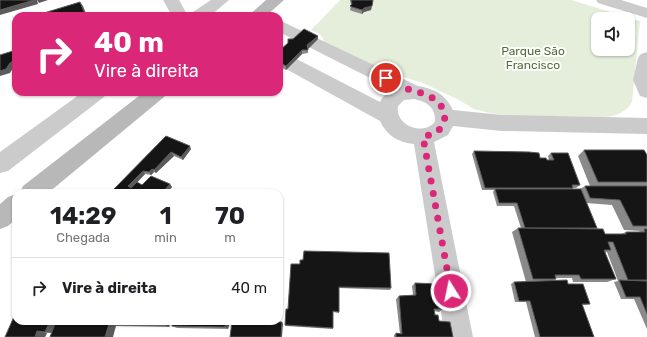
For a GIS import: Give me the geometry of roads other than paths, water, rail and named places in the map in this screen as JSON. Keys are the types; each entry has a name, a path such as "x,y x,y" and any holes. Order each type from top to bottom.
{"street":[{"path":"171,0 178,12"},
{"path":"204,12 221,0"},
{"path":"262,12 276,0"},
{"path":"604,0 647,13"},
{"path":"283,27 414,92 426,94 435,99 442,107 446,117 443,126 435,134 423,137 412,136 401,132 392,125 388,116 389,103 399,94 414,92"},
{"path":"647,58 642,80 647,91"},
{"path":"283,59 388,116"},
{"path":"0,164 92,96"},
{"path":"36,189 152,96"},
{"path":"446,117 502,123 647,126"},
{"path":"423,137 460,337"},
{"path":"0,218 12,208"}],"park label":[{"name":"Parque São Francisco","path":"533,58"}]}
